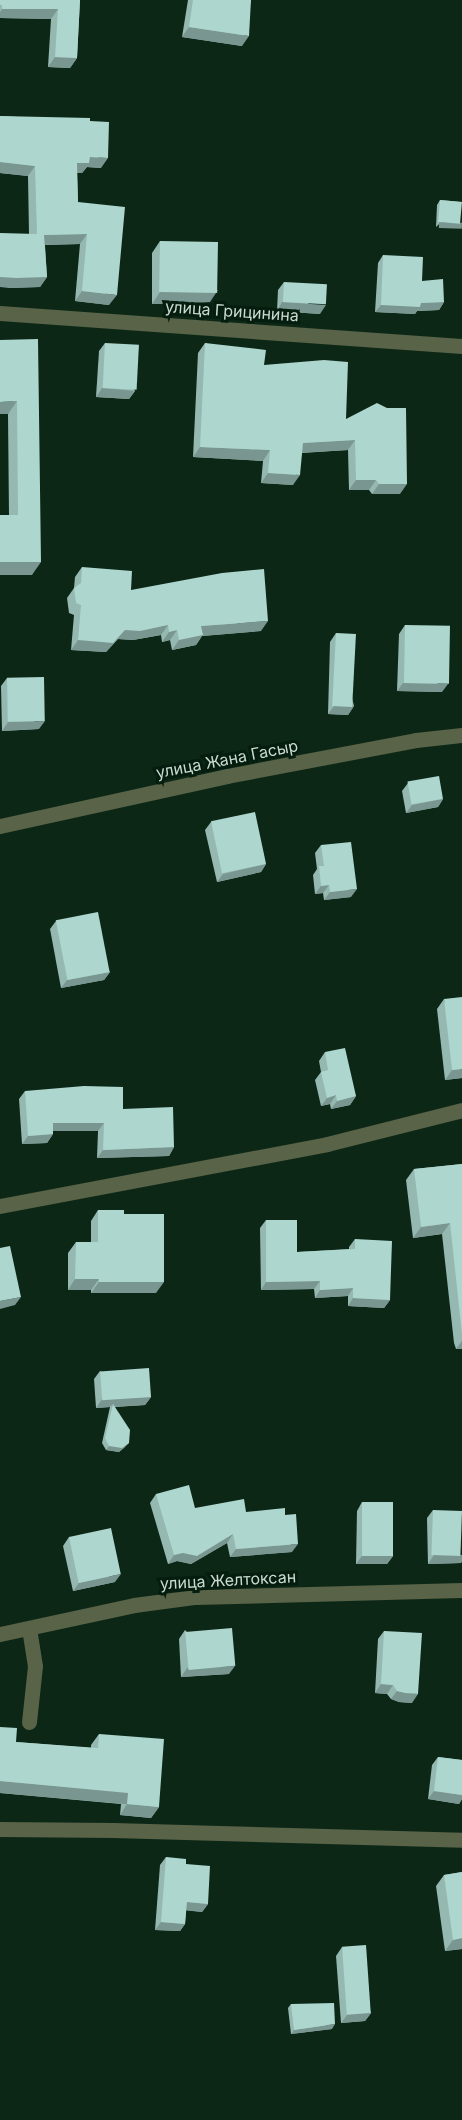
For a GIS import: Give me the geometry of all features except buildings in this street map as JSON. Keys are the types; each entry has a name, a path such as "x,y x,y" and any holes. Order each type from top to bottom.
{"street":[{"name":"улица Грицинина","path":"0,313 462,346"},
{"name":"улица Жана Гасыр","path":"0,826 227,776 416,740 462,735"},
{"path":"0,1206 327,1144 462,1110"},
{"name":"улица Желтоксан","path":"0,1634 134,1605 195,1597 462,1590"},
{"path":"29,1722 35,1666 30,1628"},
{"path":"0,1830 113,1830 462,1840"}]}
